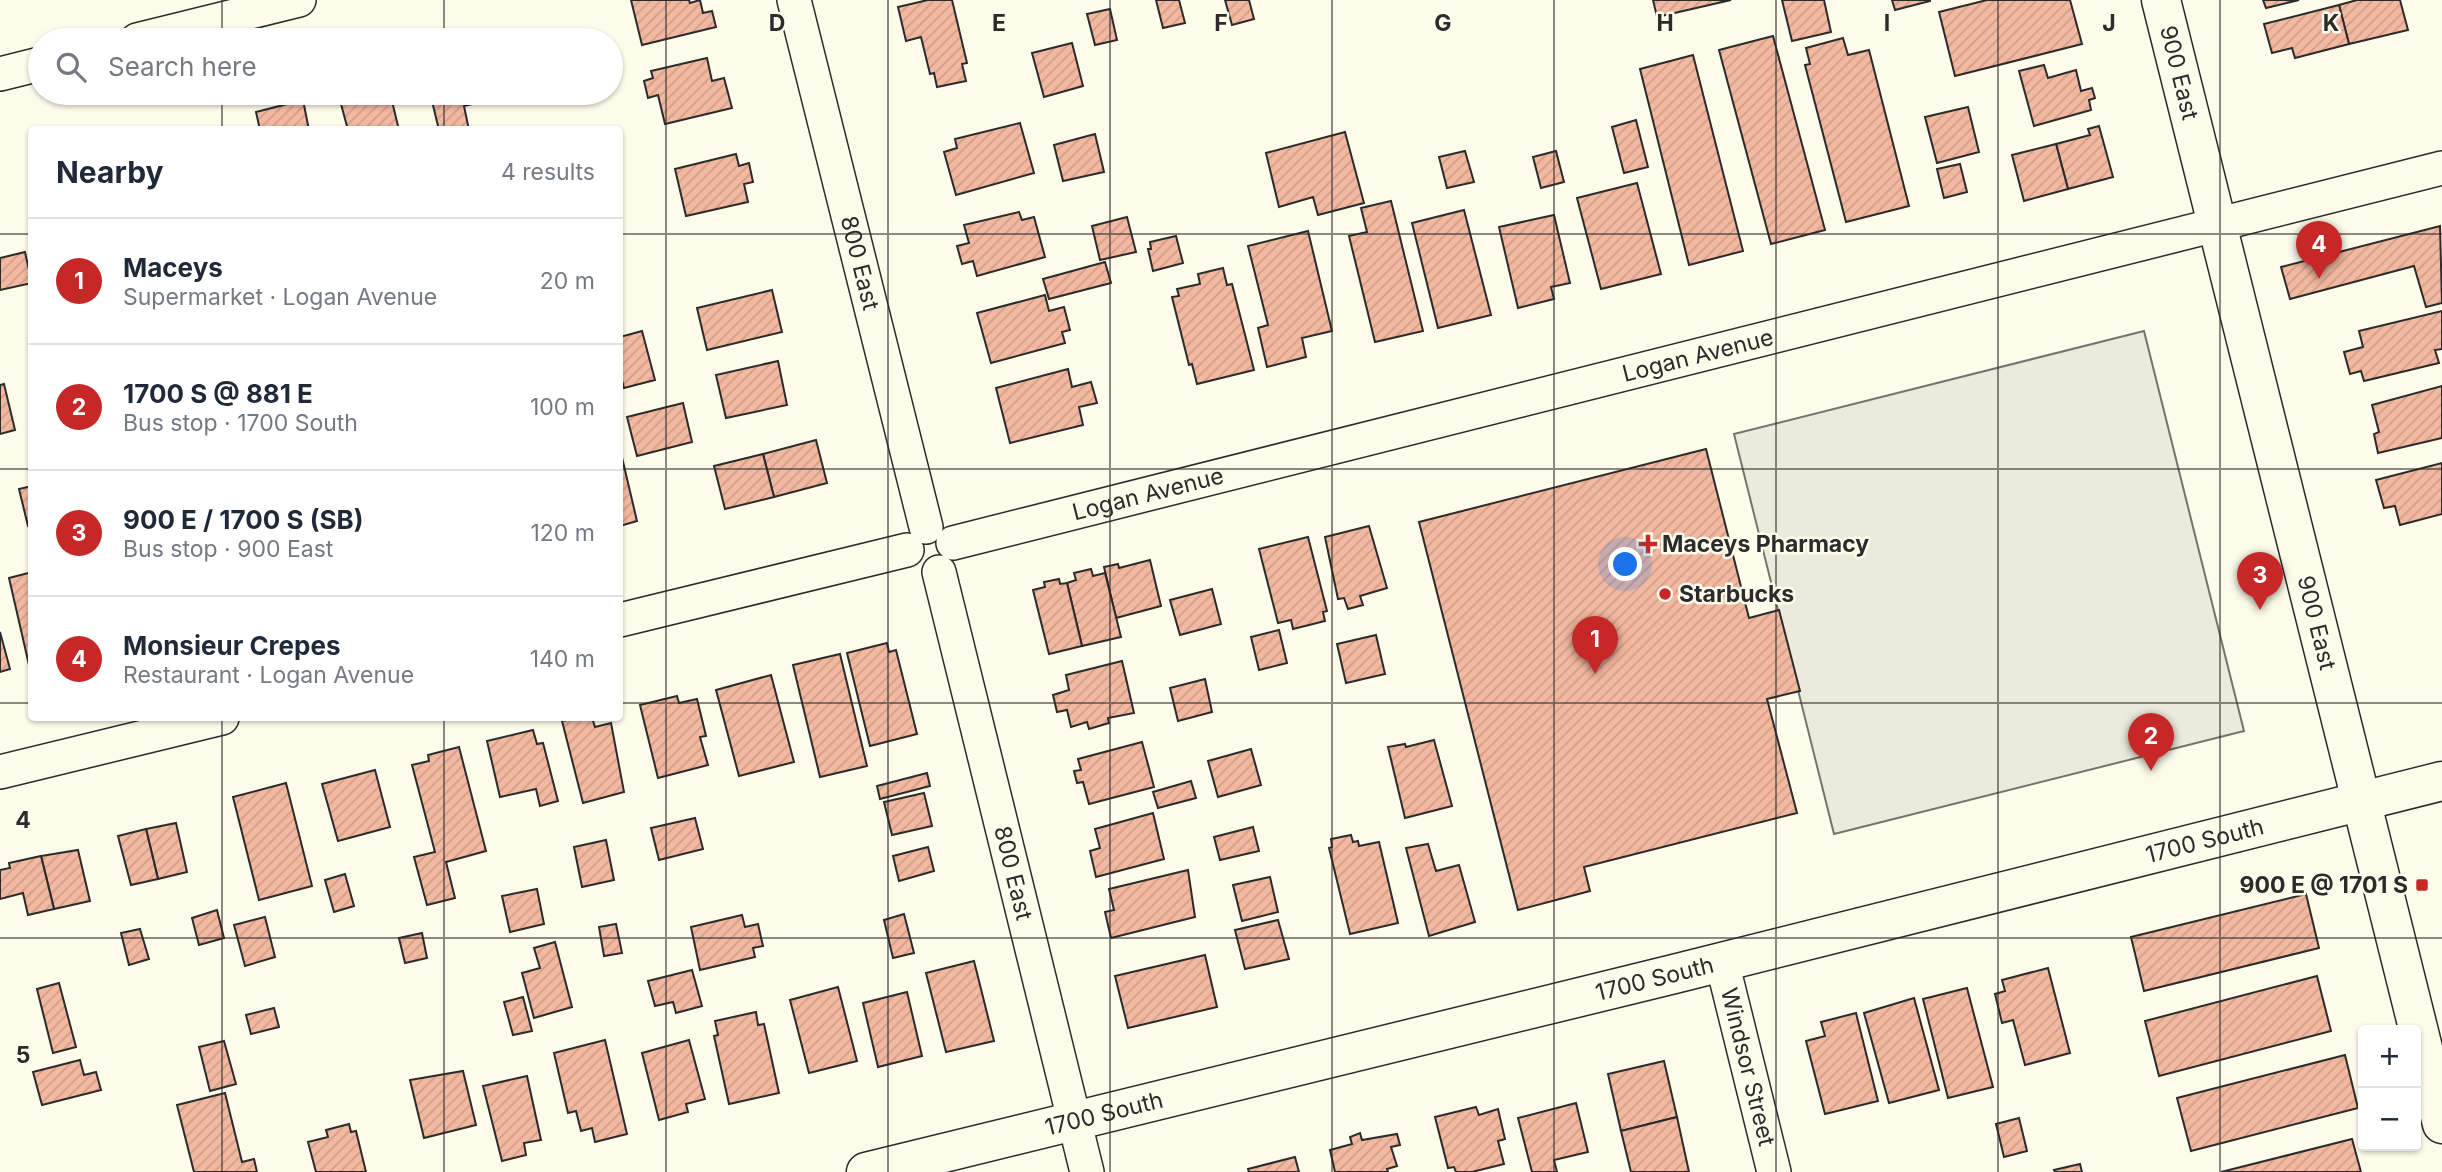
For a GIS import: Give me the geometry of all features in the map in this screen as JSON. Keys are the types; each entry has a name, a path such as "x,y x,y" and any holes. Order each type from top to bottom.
{"street":[{"path":"186,28 299,0"},
{"name":"800 East","path":"794,0 929,540 953,558 939,572 1087,1172"},
{"name":"900 East","path":"2161,0 2442,1124"},
{"path":"0,74 28,67"},
{"name":"Logan Avenue","path":"623,619 929,540 2442,168"},
{"path":"0,772 210,721"},
{"name":"1700 South","path":"866,1172 1722,962 2442,781"},
{"name":"Windsor Street","path":"1722,962 1774,1172"}],"shaded area":[{"path":"2144,331 2244,731 1834,834 1734,434"}],"building":[{"path":"631,0 689,0 690,3 700,0 703,13 712,11 716,27 642,45"},
{"path":"928,0 952,0 967,63 962,64 966,81 937,87 934,73 930,74 921,37 906,41 898,7"},
{"path":"1156,0 1179,0 1185,23 1163,28"},
{"path":"1225,0 1249,0 1254,19 1232,25"},
{"path":"1653,0 1731,0 1657,17"},
{"path":"1782,0 1824,0 1831,32 1792,41"},
{"path":"1892,0 1930,0 1930,1 1895,10"},
{"path":"1987,0 2070,0 2082,44 1955,76 1939,12"},
{"path":"2263,0 2299,0 2266,8"},
{"path":"2357,0 2400,0 2408,30 2349,44 2339,5"},
{"path":"2339,5 2349,44 2295,58 2292,48 2272,53 2264,24"},
{"path":"1110,9 1117,40 1095,45 1087,14"},
{"path":"1773,36 1825,230 1771,244 1719,50"},
{"path":"1843,38 1848,55 1869,50 1909,206 1846,222 1805,65 1810,64 1806,48"},
{"path":"1072,43 1083,86 1044,97 1032,53"},
{"path":"1693,55 1743,251 1689,265 1640,69"},
{"path":"707,58 712,81 724,78 732,108 665,124 658,95 648,98 644,81 653,78 651,71"},
{"path":"2044,65 2048,78 2076,70 2081,91 2092,88 2095,98 2089,100 2091,110 2034,126 2019,71"},
{"path":"283,105 304,105 308,126 259,126 256,112"},
{"path":"341,105 393,105 398,126 347,126"},
{"path":"433,105 468,105 464,106 468,126 438,126"},
{"path":"1968,107 1979,152 1937,163 1925,117"},
{"path":"1636,120 1648,167 1624,173 1612,127"},
{"path":"1020,123 1034,173 956,195 944,152 957,148 955,139"},
{"path":"2099,126 2113,177 2068,189 2056,144 2090,135 2088,129"},
{"path":"1345,132 1364,203 1318,215 1313,197 1279,207 1266,153"},
{"path":"1095,134 1104,172 1063,181 1054,145"},
{"path":"2056,144 2068,189 2024,201 2012,155"},
{"path":"1465,151 1474,182 1447,188 1439,157"},
{"path":"1556,151 1564,182 1541,188 1533,157"},
{"path":"736,154 739,166 749,163 753,182 744,184 748,202 686,216 675,169"},
{"path":"1960,164 1967,192 1944,198 1937,169"},
{"path":"1637,183 1661,274 1601,289 1577,198"},
{"path":"1391,201 1423,331 1375,342 1349,236 1367,232 1361,208"},
{"path":"1464,210 1491,315 1438,328 1412,223"},
{"path":"1019,212 1022,220 1034,217 1045,257 977,276 973,261 962,264 957,246 969,243 964,225"},
{"path":"1554,215 1570,283 1551,287 1554,299 1518,308 1499,227"},
{"path":"1127,217 1136,252 1100,260 1092,226"},
{"path":"2440,226 2442,303 2426,307 2414,266 2290,299 2281,267"},
{"path":"1308,231 1332,331 1302,338 1306,357 1267,367 1258,328 1268,325 1248,246"},
{"path":"1176,236 1183,263 1153,271 1148,249 1151,249 1150,242"},
{"path":"25,252 28,284 0,290 0,258"},
{"path":"1105,262 1111,283 1049,299 1043,279"},
{"path":"1223,268 1227,285 1232,284 1254,370 1197,384 1192,364 1189,365 1172,297 1179,296 1177,289 1200,284 1198,274"},
{"path":"772,290 782,332 707,350 697,308"},
{"path":"1045,295 1049,311 1064,307 1070,330 1062,332 1065,343 991,363 977,313"},
{"path":"2442,311 2442,349 2435,350 2439,363 2364,381 2361,371 2350,374 2344,352 2363,347 2359,331"},
{"path":"642,331 655,380 624,388 623,336"},
{"path":"778,361 787,405 726,418 716,375"},
{"path":"1068,369 1072,387 1091,382 1097,403 1079,407 1083,425 1010,443 996,388"},
{"path":"4,384 15,430 0,434 0,385"},
{"path":"2442,386 2442,438 2378,453 2374,434 2379,432 2372,405"},
{"path":"683,403 692,442 637,456 627,417"},
{"path":"816,440 827,483 774,497 763,454"},
{"path":"1706,449 1749,618 1779,610 1800,691 1767,699 1797,813 1584,867 1590,891 1518,910 1419,522"},
{"path":"763,454 774,497 725,509 714,466"},
{"path":"623,462 637,521 623,525"},
{"path":"2442,463 2442,514 2400,525 2395,506 2384,508 2376,480"},
{"path":"28,487 28,526 19,489"},
{"path":"1369,526 1387,588 1360,596 1363,605 1348,609 1344,598 1338,599 1325,537"},
{"path":"1308,537 1327,611 1323,612 1325,621 1293,629 1291,620 1278,623 1259,549"},
{"path":"1150,560 1161,606 1116,618 1104,567 1118,564 1119,568"},
{"path":"1091,569 1093,576 1105,573 1121,637 1082,646 1067,583 1076,580 1074,573"},
{"path":"28,573 28,661 9,578"},
{"path":"1059,579 1060,584 1067,583 1082,646 1049,654 1033,590 1045,587 1044,582"},
{"path":"1212,589 1221,624 1180,635 1170,600"},
{"path":"1279,630 1287,663 1259,670 1251,637"},
{"path":"0,632 10,669 0,672"},
{"path":"1376,635 1385,674 1346,683 1337,644"},
{"path":"887,643 889,652 896,650 917,734 870,746 847,653"},
{"path":"840,654 867,766 820,777 793,665"},
{"path":"1122,661 1134,713 1108,718 1109,723 1089,729 1087,722 1071,727 1067,710 1057,712 1053,695 1069,690 1066,675"},
{"path":"771,675 794,762 739,776 716,690"},
{"path":"1205,679 1212,712 1178,721 1170,688"},
{"path":"677,696 679,703 697,699 706,736 700,737 708,765 658,778 640,705"},
{"path":"562,721 593,721 595,727 611,723 624,792 583,803"},
{"path":"533,730 537,744 543,743 558,801 540,806 536,789 500,797 487,741"},
{"path":"1434,740 1452,806 1405,818 1388,747 1405,744 1406,747"},
{"path":"1142,742 1154,787 1089,804 1083,782 1077,783 1074,771 1081,770 1078,759"},
{"path":"459,747 486,851 446,862 455,898 427,905 414,857 435,852 412,765 429,761 428,755"},
{"path":"1251,749 1261,785 1218,797 1208,761"},
{"path":"375,770 390,827 338,841 322,784"},
{"path":"927,773 930,786 880,799 877,786"},
{"path":"1191,781 1196,798 1158,808 1153,792"},
{"path":"286,783 312,886 259,900 233,797"},
{"path":"924,793 932,826 892,835 884,802"},
{"path":"1153,813 1164,859 1096,877 1090,851 1100,848 1095,829"},
{"path":"695,818 703,849 659,860 651,828"},
{"path":"176,823 187,872 158,879 146,829"},
{"path":"1253,827 1259,851 1220,860 1214,837"},
{"path":"146,829 158,879 131,885 118,836"},
{"path":"1351,835 1353,842 1358,841 1359,846 1379,842 1398,923 1350,934 1329,848 1332,847 1331,839"},
{"path":"606,840 614,880 582,887 574,847"},
{"path":"1428,844 1436,871 1459,865 1475,922 1429,936 1406,848"},
{"path":"928,847 934,871 899,881 893,856"},
{"path":"78,850 90,901 54,909 41,856"},
{"path":"41,856 54,909 28,915 23,893 0,899 0,870 10,868 9,863"},
{"path":"1188,870 1195,917 1111,938 1105,912 1114,910 1109,889"},
{"path":"345,874 354,906 334,912 325,880"},
{"path":"1270,877 1278,912 1242,921 1233,885"},
{"path":"537,889 544,924 510,932 502,896"},
{"path":"2306,894 2319,948 2144,991 2131,937"},
{"path":"217,910 224,938 199,945 192,918"},
{"path":"904,914 914,953 893,958 884,920"},
{"path":"742,915 745,927 758,924 763,946 753,948 755,957 700,970 691,927"},
{"path":"265,917 275,957 245,966 234,925"},
{"path":"1278,920 1289,959 1245,969 1235,930"},
{"path":"616,924 622,953 604,956 599,927"},
{"path":"140,929 149,959 129,965 121,933"},
{"path":"422,933 427,958 405,963 399,938"},
{"path":"555,942 572,1007 534,1018 522,973 540,968 534,948"},
{"path":"1205,955 1217,1007 1128,1028 1115,976"},
{"path":"974,961 994,1041 946,1052 926,973"},
{"path":"2048,968 2070,1053 2025,1065 2013,1020 2002,1023 1995,994 2005,991 2002,980"},
{"path":"692,970 702,1006 676,1013 673,1002 655,1006 648,981"},
{"path":"2317,976 2331,1031 2159,1076 2145,1021"},
{"path":"59,983 76,1047 53,1053 37,989"},
{"path":"838,987 857,1061 809,1073 790,1000"},
{"path":"1967,988 1993,1087 1948,1098 1923,999"},
{"path":"907,992 922,1056 878,1067 863,1003"},
{"path":"523,997 532,1031 513,1035 504,1002"},
{"path":"1914,998 1939,1090 1889,1103 1864,1013"},
{"path":"274,1008 279,1027 251,1034 246,1015"},
{"path":"756,1012 758,1025 764,1024 779,1093 729,1104 714,1036 718,1035 715,1021"},
{"path":"1856,1013 1878,1101 1825,1114 1806,1041 1825,1036 1821,1022"},
{"path":"605,1040 627,1134 595,1142 592,1128 581,1131 576,1111 568,1113 554,1053"},
{"path":"689,1040 705,1099 686,1104 688,1112 659,1120 642,1053"},
{"path":"224,1041 236,1084 210,1091 199,1047"},
{"path":"2345,1055 2358,1108 2191,1151 2177,1098"},
{"path":"80,1060 84,1075 96,1072 101,1090 42,1105 33,1072"},
{"path":"1664,1061 1677,1117 1621,1131 1608,1074"},
{"path":"463,1071 476,1125 424,1138 410,1080"},
{"path":"527,1076 541,1140 524,1143 526,1155 502,1161 483,1086"},
{"path":"225,1093 242,1162 254,1159 257,1172 194,1172 177,1105"},
{"path":"1576,1103 1588,1152 1554,1160 1557,1172 1532,1172 1518,1118"},
{"path":"1476,1107 1479,1115 1498,1109 1505,1139 1498,1141 1504,1164 1472,1172 1456,1172 1454,1167 1448,1168 1435,1117"},
{"path":"1677,1117 1689,1172 1631,1172 1621,1131"},
{"path":"2019,1118 2027,1151 2004,1157 1996,1124"},
{"path":"349,1124 351,1132 356,1131 366,1172 316,1172 308,1142 328,1137 326,1130"},
{"path":"1360,1133 1362,1140 1397,1134 1400,1145 1391,1147 1397,1166 1387,1169 1388,1172 1335,1172 1330,1150 1352,1144 1350,1137"},
{"path":"2352,1139 2361,1172 2221,1172"},
{"path":"1295,1157 1299,1172 1249,1172 1248,1169"},
{"path":"2080,1164 2082,1172 2054,1170"}],"place":[{"name":"Monsieur Crepes","path":"2319,279"},
{"name":"Maceys Pharmacy","path":"1648,544"},
{"name":"Starbucks","path":"1665,594"},
{"name":"900 E / 1700 S (SB)","path":"2260,610"},
{"name":"Maceys","path":"1595,674"},
{"name":"1700 S @ 881 E","path":"2151,771"},
{"name":"900 E @ 1701 S","path":"2422,885"}]}
